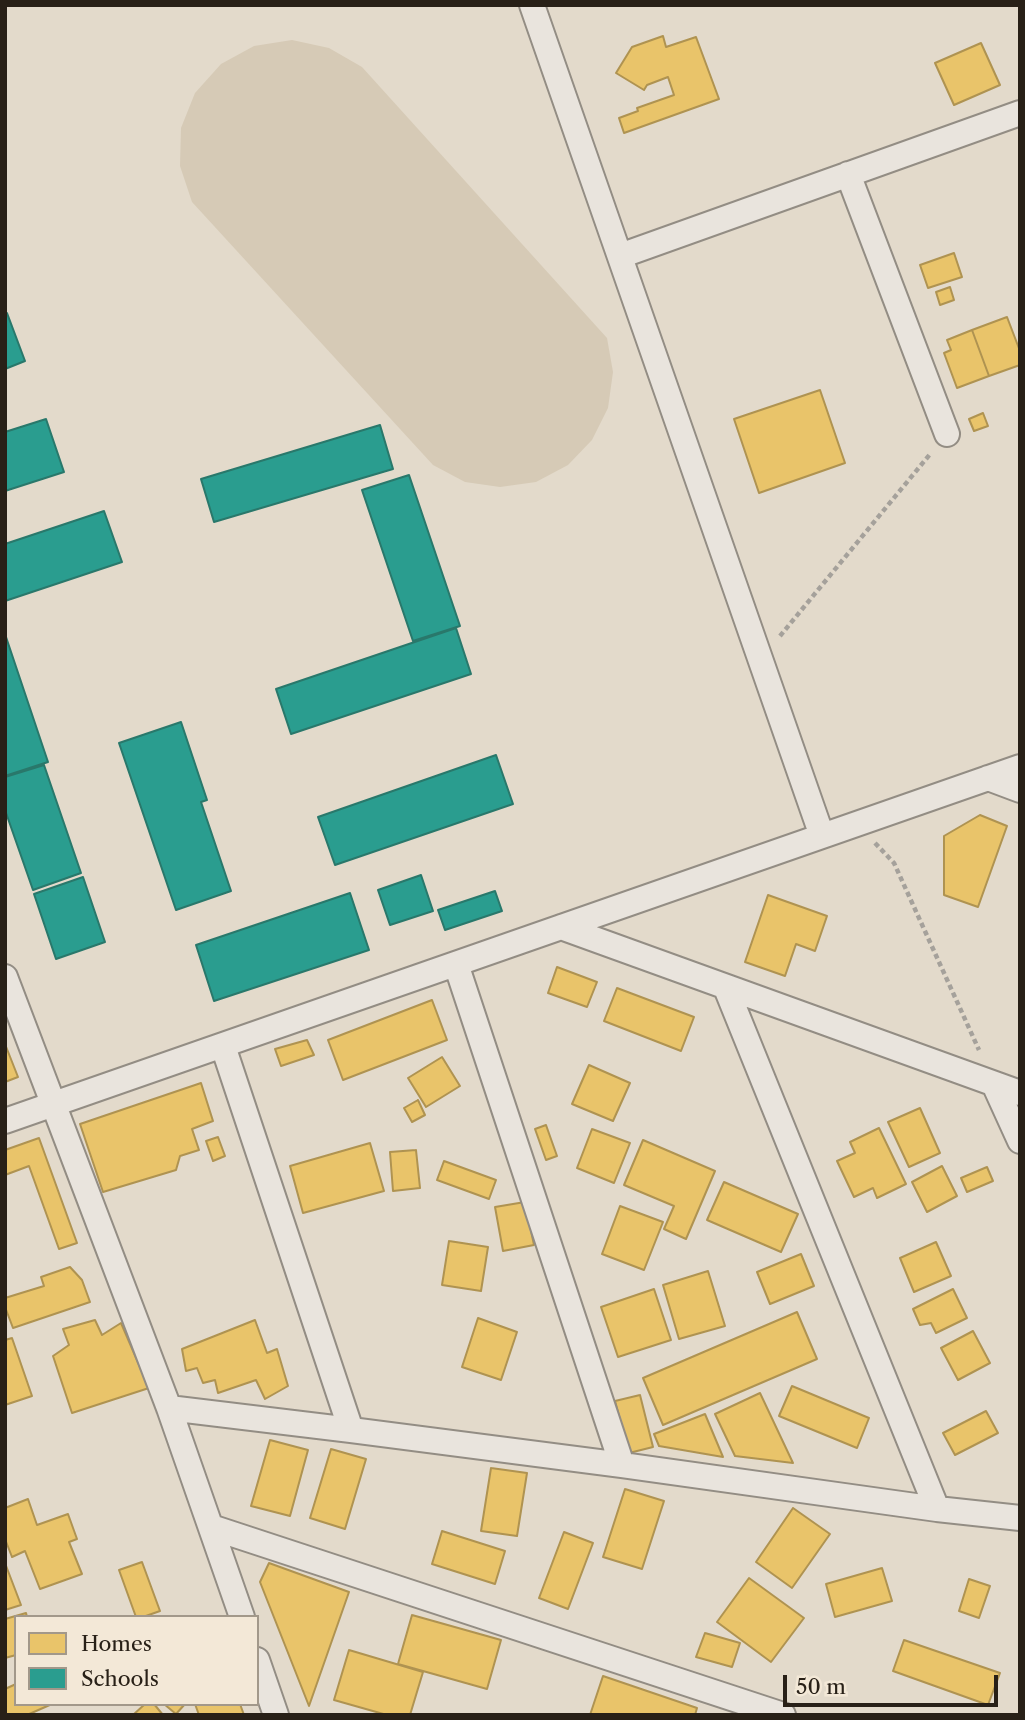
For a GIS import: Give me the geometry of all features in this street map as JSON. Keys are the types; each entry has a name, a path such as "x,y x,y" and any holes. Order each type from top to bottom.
{"street":[{"path":"532,5 822,836"},
{"path":"620,256 1020,113"},
{"path":"848,174 947,434"},
{"path":"5,1121 1020,767"},
{"path":"988,778 1020,790"},
{"path":"561,927 1020,1093"},
{"path":"456,964 622,1465"},
{"path":"5,977 169,1408 241,1615"},
{"path":"726,988 937,1509"},
{"path":"223,1045 351,1430"},
{"path":"994,1084 1020,1141"},
{"path":"169,1408 1020,1518"},
{"path":"211,1527 783,1715"},
{"path":"259,1666 276,1715"}],"path":[{"path":"761,659 947,434"},
{"path":"852,825 894,863 994,1084"}],"shaded area":[{"path":"292,40 329,48 362,67 607,338 613,372 608,408 592,440 568,465 536,482 500,487 465,482 433,465 192,202 180,166 181,128 195,93 221,64 254,46"}],"building: Homes":[{"path":"663,36 666,47 696,37 719,99 624,133 619,118 638,111 637,108 674,95 668,77 647,85 644,90 616,73 632,47"},
{"path":"981,43 1000,85 954,105 935,63"},
{"path":"954,253 962,277 928,288 920,265"},
{"path":"950,287 954,300 940,305 936,292"},
{"path":"1007,317 1020,351 1020,365 989,376 972,330"},
{"path":"972,330 989,376 957,388 944,353 951,350 947,340"},
{"path":"820,390 845,463 759,493 734,419"},
{"path":"983,413 988,426 974,431 969,419"},
{"path":"980,815 1007,826 978,907 944,895 944,836"},
{"path":"768,895 827,916 815,951 796,944 785,976 745,962"},
{"path":"557,967 597,982 587,1007 548,993"},
{"path":"617,988 694,1017 681,1051 604,1021"},
{"path":"432,1000 447,1040 343,1080 328,1040"},
{"path":"307,1040 314,1055 281,1066 275,1049"},
{"path":"5,1044 18,1077 5,1082"},
{"path":"442,1057 460,1086 426,1107 408,1078"},
{"path":"589,1065 630,1083 613,1121 572,1104"},
{"path":"201,1083 213,1121 192,1129 199,1150 180,1156 176,1170 103,1192 80,1124"},
{"path":"418,1100 425,1115 412,1122 404,1108"},
{"path":"920,1108 940,1153 909,1167 888,1122"},
{"path":"546,1125 557,1156 546,1160 535,1129"},
{"path":"879,1128 906,1184 877,1198 873,1188 854,1197 837,1161 855,1153 850,1142"},
{"path":"592,1129 630,1143 614,1183 577,1168"},
{"path":"218,1137 225,1156 213,1161 206,1141"},
{"path":"39,1138 77,1243 59,1249 29,1166 5,1175 5,1150"},
{"path":"643,1140 715,1171 686,1239 664,1229 674,1206 624,1185"},
{"path":"370,1143 384,1191 303,1213 290,1166"},
{"path":"416,1150 420,1188 393,1191 390,1152"},
{"path":"444,1161 496,1180 489,1199 437,1180"},
{"path":"942,1166 957,1196 927,1212 912,1182"},
{"path":"987,1167 993,1181 967,1192 961,1178"},
{"path":"724,1182 798,1214 781,1252 707,1220"},
{"path":"525,1202 534,1245 503,1251 495,1207"},
{"path":"620,1206 663,1222 644,1270 602,1254"},
{"path":"449,1241 488,1247 481,1291 442,1285"},
{"path":"936,1242 951,1276 914,1292 900,1258"},
{"path":"801,1254 814,1286 770,1304 757,1272"},
{"path":"70,1267 82,1280 90,1302 13,1328 5,1307 5,1298 44,1286 41,1277"},
{"path":"708,1271 725,1326 679,1339 663,1285"},
{"path":"654,1289 671,1340 618,1357 601,1307"},
{"path":"953,1289 967,1318 936,1333 931,1323 920,1325 913,1309"},
{"path":"797,1312 817,1359 663,1425 643,1378"},
{"path":"478,1318 517,1332 501,1380 462,1367"},
{"path":"95,1320 102,1335 121,1323 149,1388 72,1413 53,1356 69,1345 63,1329"},
{"path":"255,1320 267,1353 277,1349 288,1386 265,1399 256,1380 218,1393 215,1380 203,1383 197,1368 186,1371 182,1349"},
{"path":"973,1331 990,1363 958,1380 941,1348"},
{"path":"12,1338 32,1396 5,1405 5,1340"},
{"path":"792,1386 869,1418 857,1448 779,1416"},
{"path":"760,1393 793,1463 735,1456 715,1414"},
{"path":"640,1395 653,1447 629,1453 615,1401"},
{"path":"986,1411 998,1433 955,1455 943,1433"},
{"path":"705,1414 723,1457 659,1446 654,1434"},
{"path":"270,1440 308,1450 290,1516 251,1506"},
{"path":"331,1449 366,1459 345,1529 310,1518"},
{"path":"491,1468 527,1473 517,1536 481,1531"},
{"path":"625,1489 664,1501 642,1569 603,1557"},
{"path":"28,1499 37,1525 68,1514 77,1539 69,1542 82,1574 40,1589 25,1551 12,1557 5,1539 5,1508"},
{"path":"793,1508 830,1534 792,1588 756,1562"},
{"path":"442,1531 505,1551 495,1584 432,1564"},
{"path":"564,1532 593,1543 568,1609 539,1598"},
{"path":"142,1562 160,1611 149,1615 135,1615 119,1570"},
{"path":"5,1563 21,1605 5,1610"},
{"path":"269,1563 349,1592 309,1706 260,1582"},
{"path":"882,1568 892,1601 835,1617 826,1584"},
{"path":"749,1578 804,1618 771,1662 717,1622"},
{"path":"969,1579 990,1586 979,1618 959,1611"},
{"path":"412,1615 501,1640 487,1689 398,1664"},
{"path":"14,1616 14,1656 5,1658 5,1619"},
{"path":"705,1633 740,1643 732,1667 696,1657"},
{"path":"904,1640 1000,1673 988,1705 893,1671"},
{"path":"349,1650 423,1672 410,1715 387,1715 334,1700"},
{"path":"603,1676 697,1708 695,1715 590,1715"},
{"path":"14,1685 14,1706 47,1706 27,1715 5,1715 5,1689"},
{"path":"143,1706 156,1706 163,1715 133,1715"},
{"path":"166,1706 183,1706 176,1714"},
{"path":"196,1706 241,1706 244,1715 199,1715"}],"building: Schools":[{"path":"5,313 25,361 5,369"},
{"path":"46,419 64,472 5,491 5,432"},
{"path":"380,425 393,469 214,522 201,479"},
{"path":"409,475 460,626 413,641 362,490"},
{"path":"104,511 122,562 5,601 5,544"},
{"path":"456,628 471,674 291,734 276,689"},
{"path":"5,634 48,762 5,776"},
{"path":"181,722 207,800 201,802 231,891 176,910 119,743"},
{"path":"496,755 513,804 335,865 318,817"},
{"path":"44,765 81,873 33,890 5,810 5,777"},
{"path":"421,875 433,911 390,925 378,890"},
{"path":"83,877 105,942 56,959 34,894"},
{"path":"495,891 502,911 445,930 438,910"},
{"path":"350,893 369,950 214,1001 196,945"}]}
